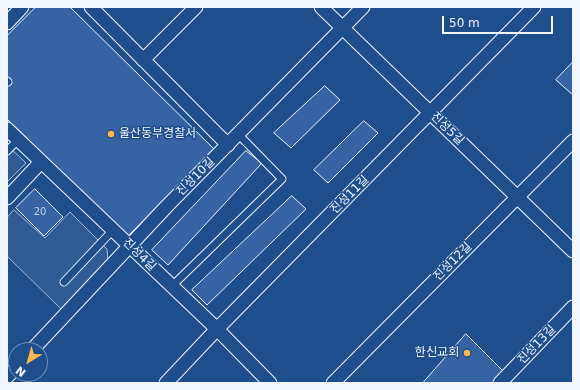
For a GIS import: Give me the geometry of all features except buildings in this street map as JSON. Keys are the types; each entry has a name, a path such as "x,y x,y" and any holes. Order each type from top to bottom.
{"street":[{"path":"7,22 22,7"},
{"path":"91,7 228,145"},
{"path":"143,60 196,7"},
{"name":"진성5길","path":"321,7 573,251"},
{"name":"진성10길","path":"40,342 167,206 364,7"},
{"name":"진성11길","path":"166,383 217,329 534,7"},
{"name":"진성4길","path":"7,129 217,329 270,383"},
{"name":"진성12길","path":"333,383 573,141"},
{"path":"7,198 41,162"},
{"name":"진성13길","path":"500,383 573,307"}],"lane":[{"path":"172,286 282,180 238,134"},
{"path":"7,151 18,140"},
{"path":"64,282 112,230"}],"shaded area":[{"path":"7,145 26,163 7,182"},
{"path":"14,210 45,238 70,212 107,249 108,261 61,309 7,256 7,218"}],"place":[{"name":"울산동부경찰서","path":"111,134"},
{"name":"한신교회","path":"467,353"}]}
